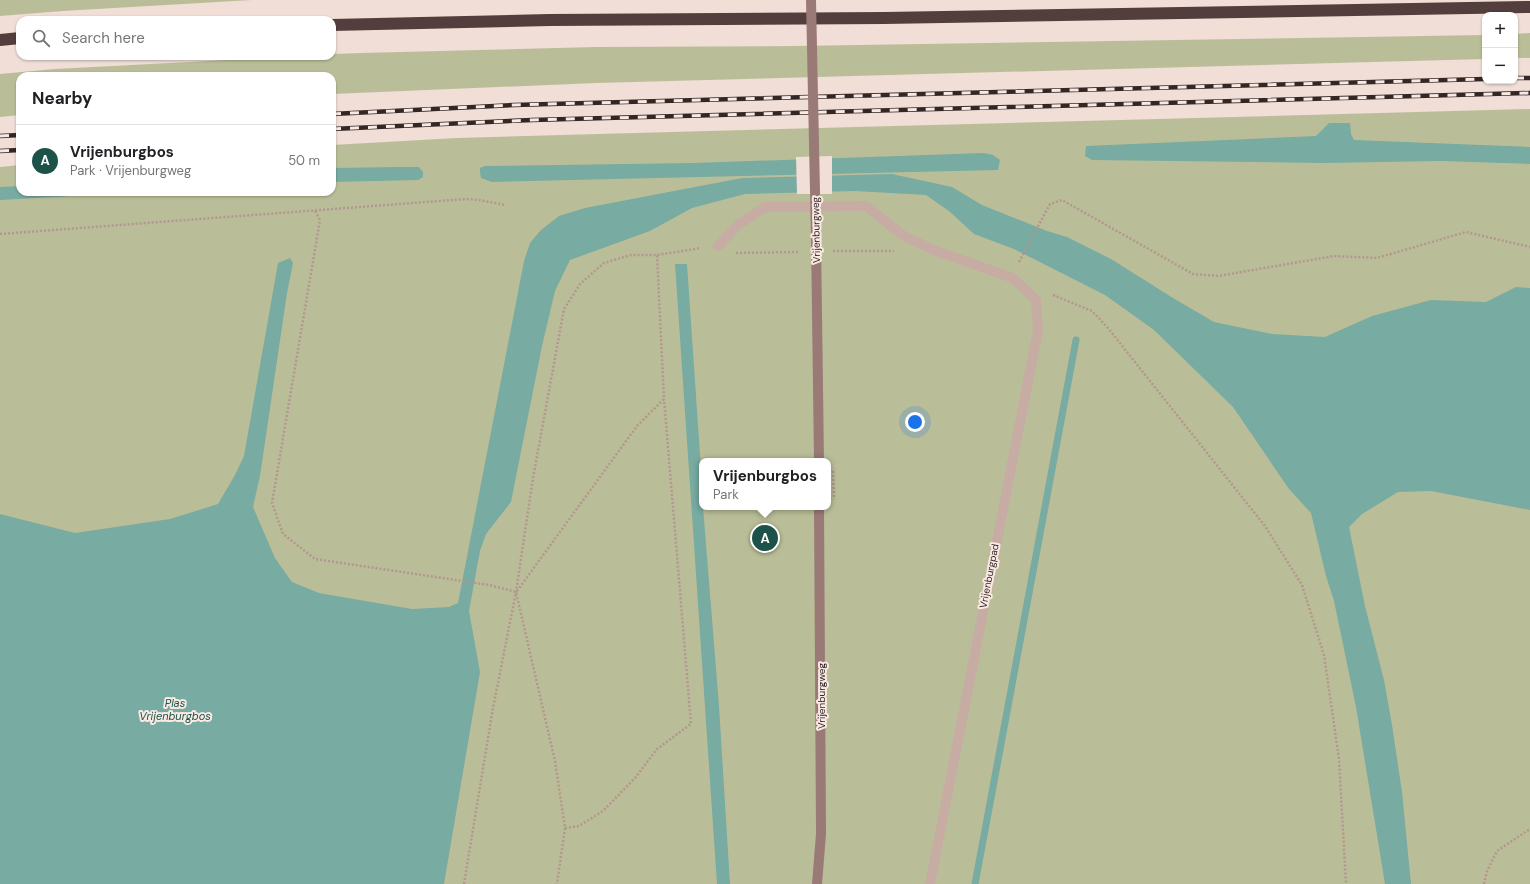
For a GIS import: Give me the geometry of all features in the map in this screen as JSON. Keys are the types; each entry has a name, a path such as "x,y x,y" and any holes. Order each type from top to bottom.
{"highway":[{"path":"336,25 541,20 892,18 1530,7"},
{"path":"0,40 16,38"}],"street":[{"name":"Vrijenburgweg","path":"811,0 819,458"},
{"name":"Vrijenburgweg","path":"817,884 821,834 819,510"}],"lane":[{"path":"718,246 738,225 766,208 866,206 904,236 936,251 1013,278"},
{"name":"Vrijenburgpad","path":"930,884 1038,330 1036,300 1013,278"}],"path":[{"path":"0,234 466,199 505,205"},
{"path":"1013,278 1021,257 1050,204 1062,200 1193,274 1218,276 1334,256 1377,258 1466,232 1530,247"},
{"path":"314,211 320,220 272,503 283,534 315,560 449,578 490,585 516,592"},
{"path":"464,884 493,708 516,592 533,478 564,309 580,284 604,263 631,255 657,255 718,246 735,253 800,252"},
{"path":"830,251 896,251"},
{"path":"564,828 579,826 603,811 635,778 657,749 691,724 664,399 657,255"},
{"path":"1049,293 1092,311 1108,328 1265,526 1302,585 1324,655 1339,759 1346,884"},
{"path":"557,884 564,828 555,761 516,592 637,426 664,399"},
{"path":"1484,884 1487,871 1496,851 1530,829"}],"green space":[{"path":"0,0 252,0 0,16"},
{"path":"1530,33 1530,58 1518,58 1518,34"},
{"path":"1482,35 1482,59 596,83 336,94 336,72 22,72 225,60 336,60 336,54 596,47 794,46"},
{"path":"16,73 16,115 0,117 0,74"},
{"path":"1530,109 1530,884 0,884 0,167 16,165 16,196 336,196 336,145 457,138"}],"water":[{"path":"1329,123 1350,123 1351,134 1354,140 1530,147 1530,164 1442,161 1323,163 1092,160 1085,156 1086,146 1316,136"},
{"path":"984,153 993,155 1000,160 998,170 492,182 481,178 480,172 480,168 485,166 693,163"},
{"path":"419,167 423,172 423,177 418,180 336,182 336,168"},
{"name":"Plas Vrijenburgbos","path":"892,174 952,187 982,205 1047,231 1067,237 1111,259 1214,322 1272,334 1325,337 1372,316 1431,300 1486,302 1516,287 1530,288 1530,510 1431,491 1398,492 1362,514 1349,527 1365,606 1384,680 1392,725 1402,792 1411,884 1385,884 1356,707 1334,601 1326,576 1311,513 1289,489 1233,407 1154,330 1105,295 1014,249 974,234 949,211 926,195 855,191 745,194 692,208 650,231 570,260 555,291 542,346 511,502 486,534 480,551 469,611 480,672 444,884 0,884 0,514 75,533 170,519 218,504 244,456 278,263 290,258 293,263 287,293 260,476 253,507 275,558 292,582 319,593 412,609 449,607 458,603 524,261 530,243 541,230 559,216 585,208 742,178"},
{"path":"16,186 16,196 72,196 0,200 0,187"},
{"path":"675,264 687,264 700,458 699,458 699,510 703,510 719,706 730,884 717,884"}],"pier":[{"path":"832,156 832,194 797,194 796,157"}],"waterway":[{"path":"975,884 1076,340"}],"railway":[{"path":"1518,78 1530,78"},
{"path":"336,114 514,105 1482,79"},
{"path":"336,129 532,120 1530,93"},
{"path":"0,136 16,135"},
{"path":"0,151 16,150"}],"place":[{"name":"Vrijenburgbos","path":"765,538"}]}
